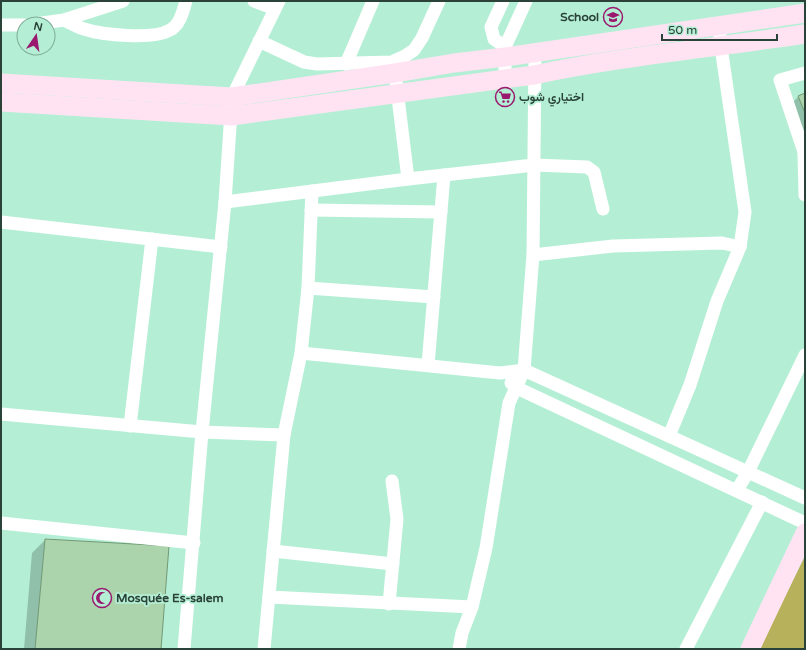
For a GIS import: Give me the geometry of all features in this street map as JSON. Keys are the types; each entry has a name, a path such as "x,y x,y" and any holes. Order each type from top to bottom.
{"street":[{"path":"56,21 64,20 123,1"},
{"path":"64,20 83,29 100,33 125,35 160,34 171,30 178,22 186,1"},
{"path":"184,649 194,543 202,432 225,202 232,116 232,97 277,5 254,1"},
{"path":"346,64 372,1"},
{"path":"259,41 304,62 317,64 392,62 414,50 422,38 439,1"},
{"path":"503,1 491,27 494,39 505,52"},
{"path":"505,78 505,52 526,1"},
{"path":"1,83 232,97 395,73 454,63 505,52 535,53 805,13"},
{"path":"1,25 16,24"},
{"path":"669,436 690,385 717,300 740,247 745,212 719,26"},
{"path":"1,102 232,116 534,75 583,64 721,47 805,34"},
{"path":"624,40 624,59"},
{"path":"459,649 462,633 472,607 486,548 509,402 524,370 532,255 535,53"},
{"path":"395,73 408,179"},
{"path":"805,73 780,80 805,155 805,194"},
{"path":"225,202 534,165 587,167 594,172 603,209"},
{"path":"428,365 444,175"},
{"path":"264,649 284,436 301,353 308,288 312,192"},
{"path":"311,210 441,212"},
{"path":"1,222 221,246"},
{"path":"130,426 152,239"},
{"path":"532,255 613,246 722,243 740,247"},
{"path":"308,288 434,296"},
{"path":"301,353 500,373 524,370 805,498"},
{"path":"737,490 748,472 805,355"},
{"path":"500,373 516,388 805,523"},
{"path":"1,414 202,432 284,436"},
{"path":"389,604 397,519 392,481"},
{"path":"686,649 762,502"},
{"path":"1,523 194,543"},
{"path":"750,649 805,533"},
{"path":"273,551 393,564"},
{"path":"269,597 472,607"}],"shaded area":[{"path":"805,556 804,649 759,649"}],"building":[{"path":"805,93 805,113 798,96"},
{"name":"Mosquée Es-salem","path":"45,539 169,546 161,649 35,649"}],"place":[{"name":"School","path":"613,17"},
{"name":"اختياري شوب","path":"505,97"},
{"name":"Mosquée Es-salem","path":"102,598"}]}
